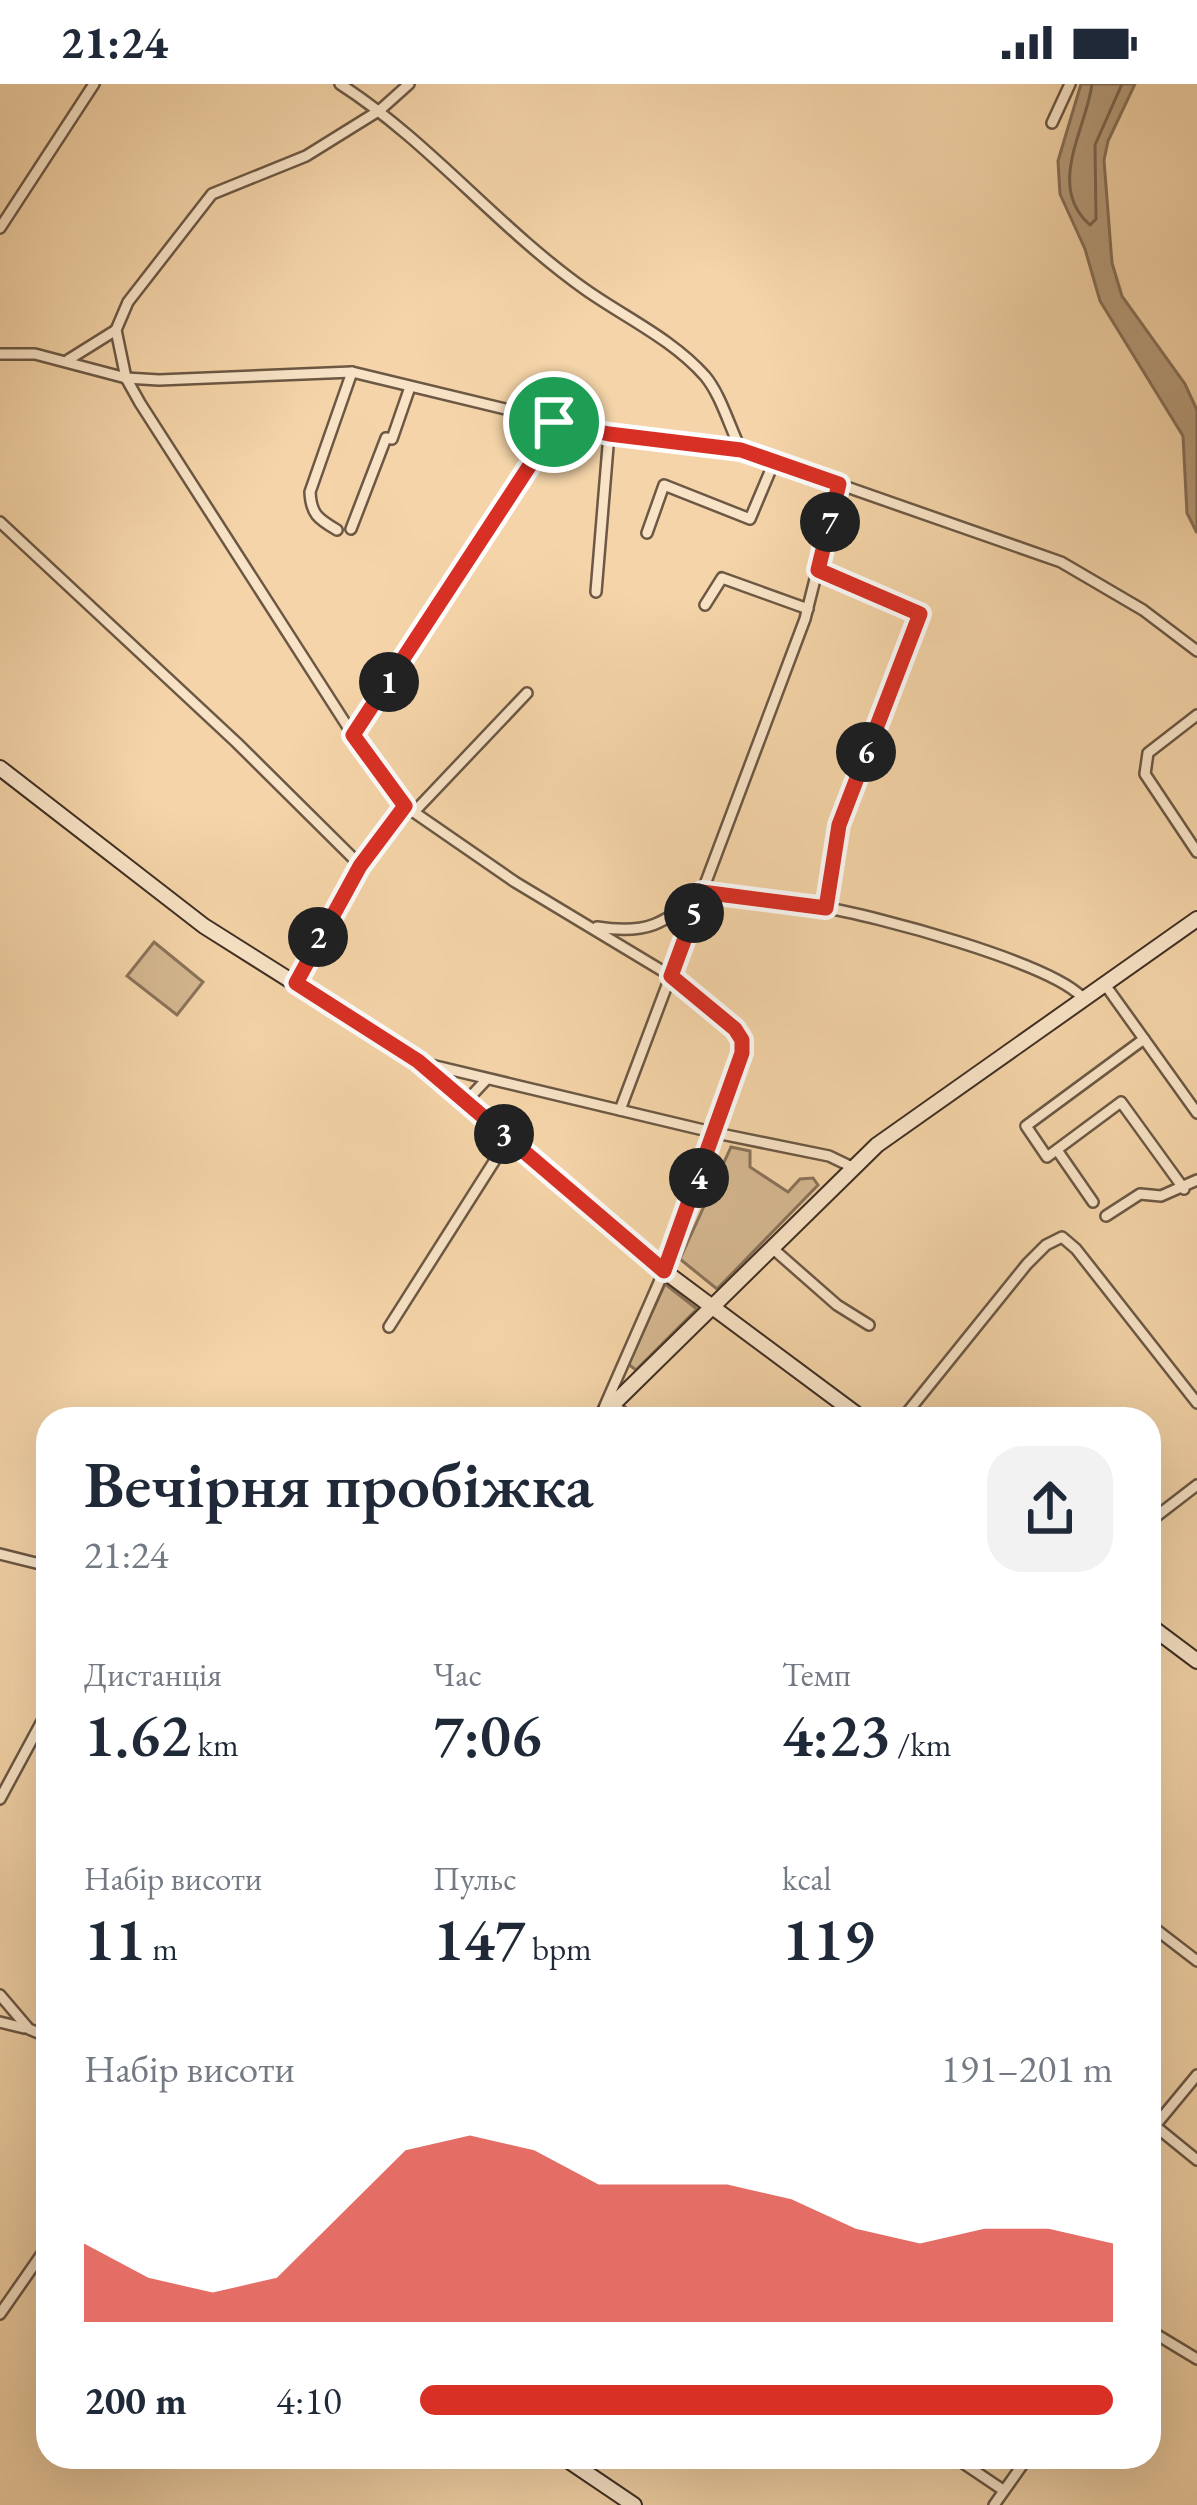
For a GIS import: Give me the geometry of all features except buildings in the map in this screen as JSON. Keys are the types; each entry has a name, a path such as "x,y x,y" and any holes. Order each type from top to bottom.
{"main road":[{"path":"0,768 204,926 418,1061 664,1271 847,1407"},
{"path":"608,1407 852,1167 1082,997 1106,986 1197,919"},
{"path":"1161,1634 1197,1661"},
{"path":"581,2469 634,2505"}],"street":[{"path":"0,228 94,84"},
{"path":"340,84 380,110 587,291 638,320 706,378 741,450"},
{"path":"68,360 116,330 128,302 212,194 306,156 380,110 410,84"},
{"path":"1052,123 1070,84"},
{"path":"116,330 126,377 353,735 409,809 515,882 671,976 742,1040 716,1133 606,1407"},
{"path":"0,354 68,360 126,377 159,380 352,372 609,434 741,450 1061,562 1143,610 1197,651"},
{"path":"337,530 316,518 310,492 352,372"},
{"path":"351,529 410,387"},
{"path":"353,735 554,422"},
{"path":"596,592 609,434"},
{"path":"647,533 664,485 750,519 774,462"},
{"path":"620,1110 808,609 839,484"},
{"path":"0,522 237,742 360,866"},
{"path":"818,570 920,614 839,825 826,908"},
{"path":"706,605 722,578 808,609"},
{"path":"296,983 360,866 409,809 527,693"},
{"path":"1197,715 1148,753 1144,774 1197,852"},
{"path":"592,926 630,932 666,922 702,892 826,908 997,954 1069,983 1082,997"},
{"path":"1106,986 1197,1113"},
{"path":"1144,1039 1026,1126 1047,1156 1121,1102 1184,1189"},
{"path":"418,1061 829,1156 852,1167"},
{"path":"471,1107 472,1095 486,1080"},
{"path":"389,1327 509,1138"},
{"path":"1057,1150 1093,1202"},
{"path":"1106,1216 1140,1194 1161,1196 1197,1180"},
{"path":"912,1407 1027,1264 1062,1237 1197,1403"},
{"path":"771,1247 837,1305 868,1325"},
{"path":"1161,1513 1197,1485"},
{"path":"0,1554 36,1563"},
{"path":"0,1799 36,1732"},
{"path":"1161,1933 1197,1961"},
{"path":"0,1995 29,2029"},
{"path":"0,2022 36,2032"},
{"path":"1161,2116 1197,2075"},
{"path":"1161,2134 1197,2160"},
{"path":"0,2314 36,2262"},
{"path":"1161,2337 1196,2357"},
{"path":"973,2469 1004,2490"},
{"path":"994,2505 1019,2469"}],"shaded area":[{"path":"154,942 203,982 177,1015 127,976"},
{"path":"731,1147 750,1151 750,1167 788,1192 800,1179 813,1178 818,1185 717,1289 680,1259"},
{"path":"665,1284 697,1309 636,1370 628,1364"}],"water":[{"path":"1081,84 1135,84 1104,160 1112,263 1122,296 1185,384 1197,410 1197,533 1187,513 1183,436 1100,301 1085,249 1060,194 1058,161"}],"route":[{"path":"554,422 609,434 741,450 839,484 818,570 920,614 839,825 826,908 702,892 671,976 735,1029 742,1040 742,1053 664,1271 418,1061 296,983 360,866 405,806 353,735 554,422"}]}
